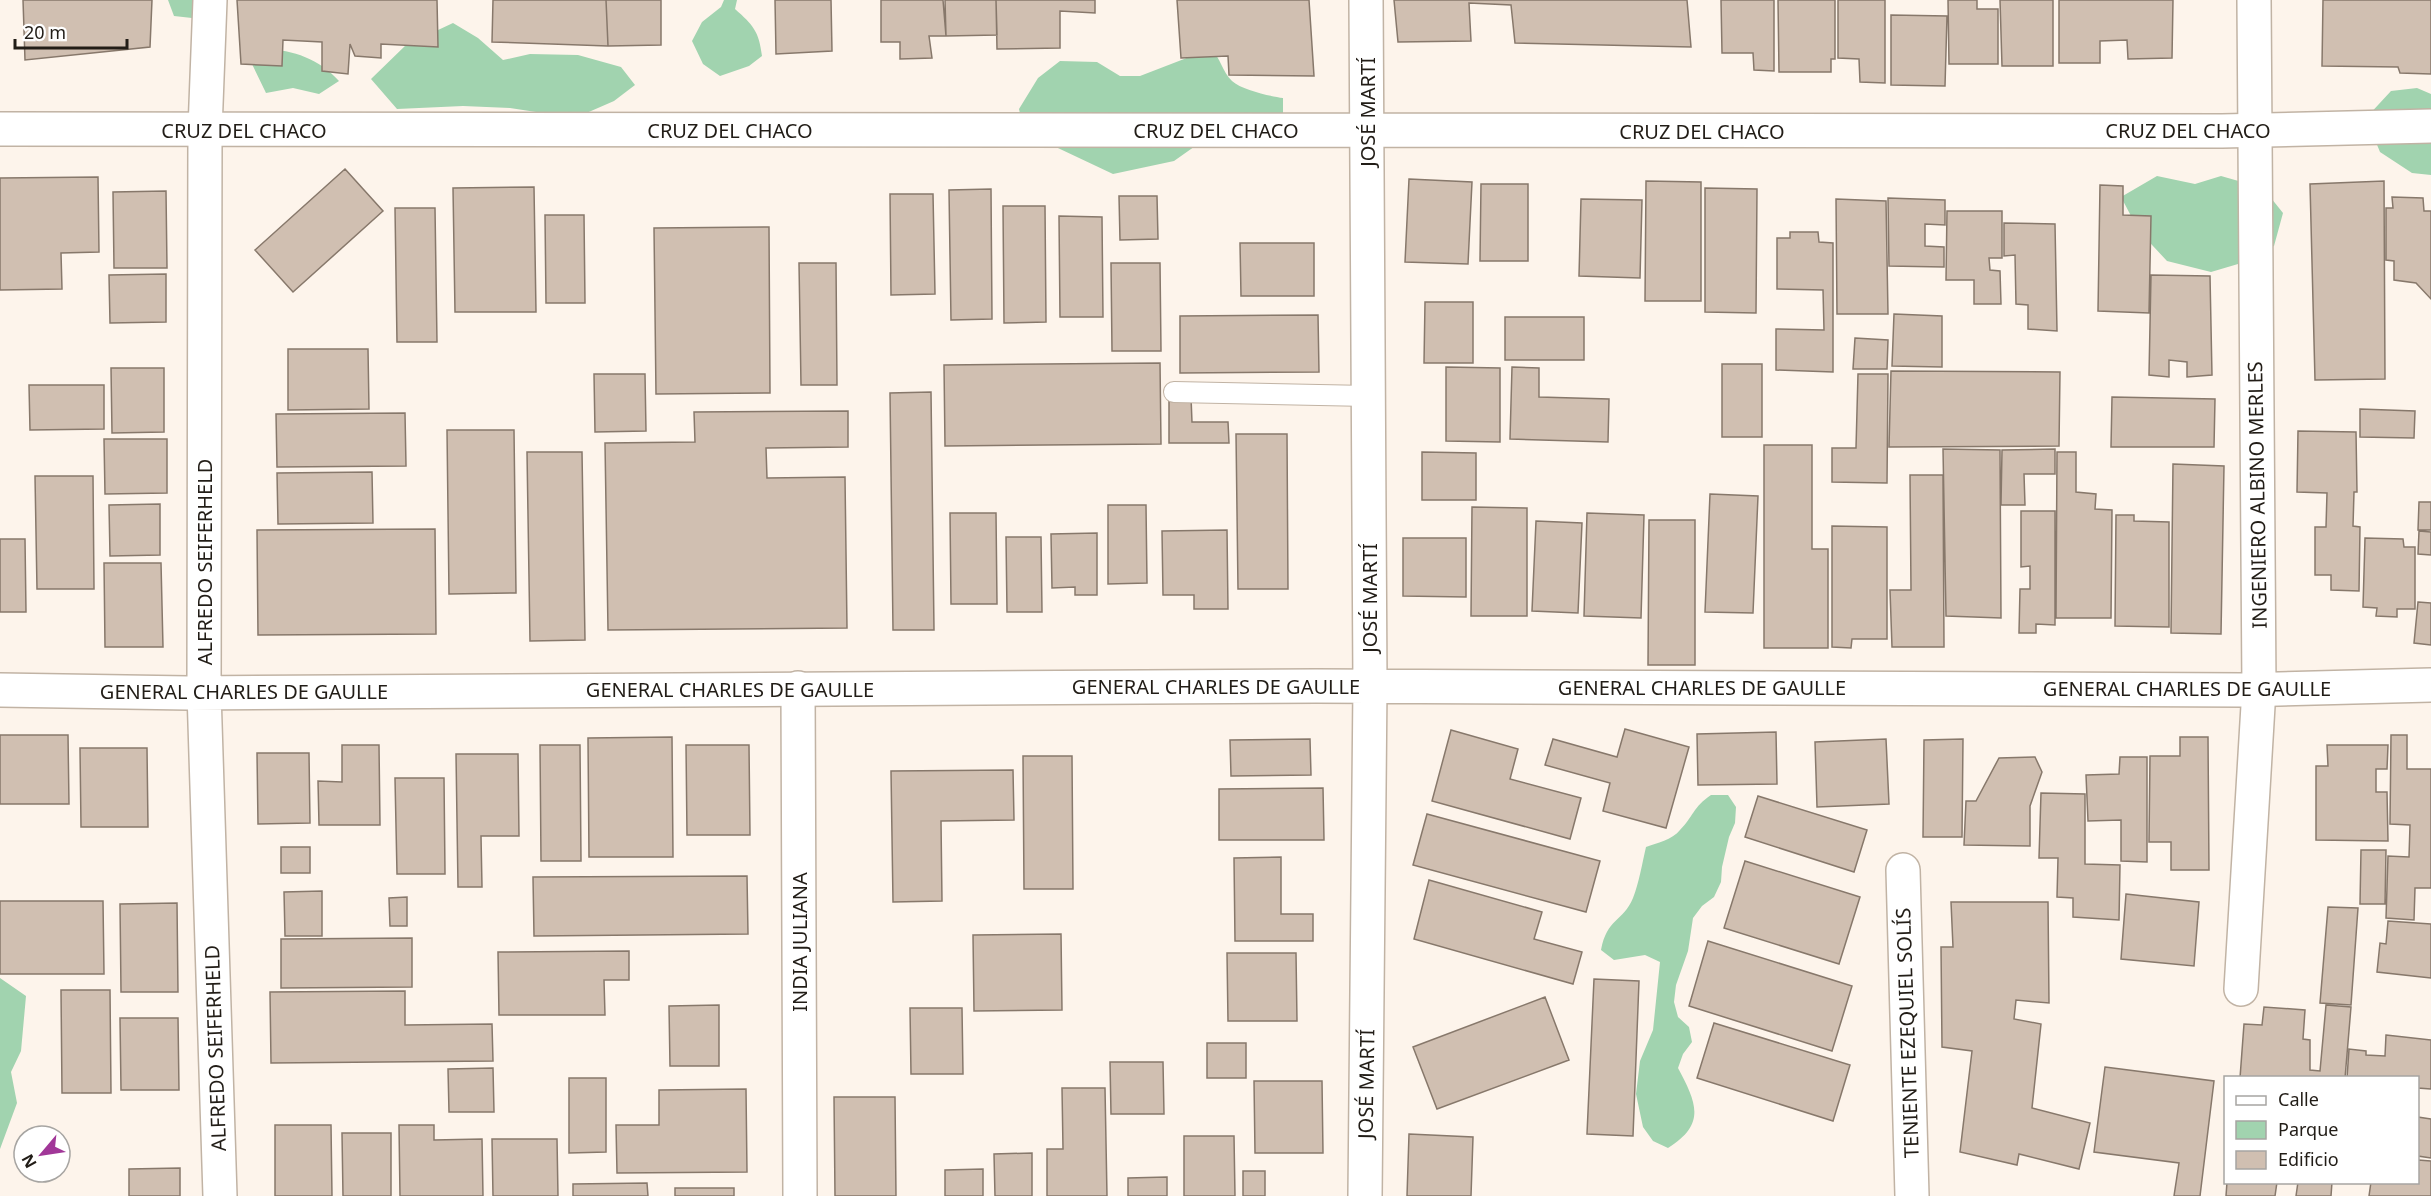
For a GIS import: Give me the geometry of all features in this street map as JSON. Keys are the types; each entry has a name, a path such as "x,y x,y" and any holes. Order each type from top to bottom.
{"street":[{"name":"ALFREDO SEIFERHELD","path":"210,0 205,130 204,692 220,1196"},
{"name":"JOSÉ MARTÍ","path":"1365,1196 1370,686 1366,0"},
{"name":"INGENIERO ALBINO MERLES","path":"2241,989 2259,689 2254,0"},
{"name":"CRUZ DEL CHACO","path":"0,129 2254,130 2431,126"},
{"name":"GENERAL CHARLES DE GAULLE","path":"0,690 204,692 1370,686 2259,689 2431,685"},
{"name":"INDIA JULIANA","path":"798,688 800,1196"},
{"name":"TENIENTE EZEQUIEL SOLÍS","path":"1903,870 1912,1196"}],"lane":[{"path":"1174,392 1368,396"}],"green space":[{"path":"168,0 196,0 192,18 174,16"},
{"path":"724,0 737,0 735,9 754,29 762,56 749,66 720,76 703,64 692,41 702,22 721,7"},
{"path":"453,23 478,38 503,60 530,54 578,55 621,67 635,85 614,101 575,118 510,108 463,106 397,109 371,79 406,45"},
{"path":"265,49 286,51 305,57 323,67 339,81 319,94 293,88 266,93 252,64"},
{"path":"1210,49 1236,84 1256,92 1283,98 1283,113 1277,118 1225,125 1174,161 1113,174 1024,132 1019,109 1038,78 1060,61 1097,62 1120,76 1140,76"},
{"path":"2417,88 2431,94 2431,175 2412,173 2380,152 2366,118 2391,91"},
{"path":"2157,176 2195,184 2221,176 2263,188 2283,213 2274,246 2238,264 2211,272 2167,261 2139,231 2121,197"},
{"path":"1711,795 1728,795 1736,807 1735,823 1729,837 1721,882 1714,897 1702,906 1693,918 1688,951 1676,985 1674,1002 1678,1017 1689,1027 1692,1042 1683,1054 1678,1068 1690,1091 1694,1112 1689,1130 1668,1148 1653,1141 1643,1127 1636,1094 1640,1061 1653,1030 1660,962 1645,955 1614,960 1601,950 1607,932 1625,912 1633,898 1646,847 1664,841 1677,833 1700,804"},
{"path":"0,978 26,996 21,1051 11,1072 17,1103 0,1149"}],"building":[{"path":"23,0 152,0 150,47 25,60"},
{"path":"237,0 437,0 438,47 381,44 381,58 355,56 350,44 348,74 322,71 322,42 283,40 282,66 241,64"},
{"path":"493,0 606,0 608,46 492,42"},
{"path":"606,0 661,0 661,45 608,46"},
{"path":"775,0 831,0 832,51 776,54"},
{"path":"881,0 943,0 946,36 929,36 932,58 900,59 900,42 881,42"},
{"path":"945,0 996,0 997,35 946,36"},
{"path":"996,0 1095,0 1095,13 1060,11 1060,48 997,49"},
{"path":"1177,0 1309,0 1314,76 1229,75 1228,56 1181,58"},
{"path":"1394,0 1687,0 1691,47 1515,43 1511,5 1469,3 1471,41 1398,42"},
{"path":"1721,0 1774,0 1774,71 1754,70 1753,53 1722,53"},
{"path":"1778,0 1835,0 1835,59 1831,59 1831,72 1779,72"},
{"path":"1838,0 1885,0 1885,83 1860,82 1859,59 1838,58"},
{"path":"1948,0 1977,0 1977,9 1998,9 1998,64 1949,64"},
{"path":"2000,0 2053,0 2053,66 2002,66"},
{"path":"2059,0 2173,0 2172,58 2128,59 2127,40 2100,41 2100,63 2059,63"},
{"path":"2323,0 2431,0 2431,74 2400,73 2398,67 2322,66"},
{"path":"1891,15 1947,16 1945,86 1891,85"},
{"path":"345,169 383,211 293,292 255,250"},
{"path":"98,177 99,252 61,253 62,289 0,290 0,178"},
{"path":"1409,179 1472,182 1468,264 1405,262"},
{"path":"1646,181 1701,182 1701,301 1645,301"},
{"path":"2384,181 2385,379 2315,380 2310,184"},
{"path":"1481,184 1528,184 1528,261 1480,261"},
{"path":"2100,185 2123,186 2123,215 2151,216 2149,313 2098,311"},
{"path":"534,187 536,312 455,312 453,188"},
{"path":"1705,188 1757,189 1756,313 1705,312"},
{"path":"991,189 992,319 951,320 949,190"},
{"path":"166,191 167,268 114,268 113,192"},
{"path":"890,194 933,194 935,294 891,295"},
{"path":"1119,196 1157,196 1158,239 1120,240"},
{"path":"2392,197 2423,198 2424,211 2431,211 2431,299 2416,283 2394,280 2394,261 2386,260 2386,208 2393,208"},
{"path":"1888,198 1945,200 1945,225 1925,224 1925,246 1944,247 1944,267 1889,266"},
{"path":"1581,199 1642,200 1640,278 1579,276"},
{"path":"1836,199 1886,201 1888,314 1837,314"},
{"path":"1003,206 1045,206 1046,322 1004,323"},
{"path":"395,208 435,208 437,342 397,342"},
{"path":"1947,211 2002,211 2002,258 1989,258 1990,270 2000,271 2001,304 1974,304 1974,280 1946,280"},
{"path":"545,215 584,215 585,303 546,303"},
{"path":"1059,216 1102,217 1103,317 1060,317"},
{"path":"2004,223 2055,224 2057,331 2028,329 2028,305 2016,304 2015,255 2004,256"},
{"path":"769,227 770,393 656,394 654,228"},
{"path":"1790,232 1818,232 1819,242 1833,243 1833,372 1776,370 1776,329 1824,330 1823,290 1777,289 1777,238 1790,238"},
{"path":"1240,243 1314,243 1314,296 1241,296"},
{"path":"799,263 836,263 837,385 801,385"},
{"path":"1111,263 1160,263 1161,351 1112,351"},
{"path":"166,274 166,322 110,323 109,275"},
{"path":"2151,275 2210,276 2212,375 2187,377 2187,362 2169,360 2169,377 2149,375"},
{"path":"1425,302 1473,302 1473,363 1424,363"},
{"path":"1894,314 1942,316 1942,367 1892,366"},
{"path":"1318,315 1319,372 1180,373 1180,316"},
{"path":"1505,317 1584,317 1584,360 1505,360"},
{"path":"1855,338 1888,340 1887,369 1853,369"},
{"path":"288,349 368,349 369,409 288,410"},
{"path":"1160,363 1161,444 945,446 944,365"},
{"path":"1722,364 1762,364 1762,437 1722,437"},
{"path":"1446,367 1500,368 1500,442 1446,441"},
{"path":"1512,367 1539,368 1539,397 1609,399 1608,442 1510,439"},
{"path":"111,368 164,368 164,432 112,433"},
{"path":"1891,371 2060,372 2059,446 1889,447"},
{"path":"594,374 645,374 646,431 595,432"},
{"path":"1858,374 1888,374 1887,483 1832,482 1832,448 1856,448"},
{"path":"29,385 104,385 104,429 30,430"},
{"path":"931,392 934,630 893,630 890,393"},
{"path":"1169,397 1191,397 1192,422 1228,422 1229,443 1169,443"},
{"path":"2112,397 2215,399 2214,447 2111,447"},
{"path":"2360,409 2415,411 2414,438 2360,437"},
{"path":"848,411 848,447 766,448 767,478 845,477 847,628 608,630 605,443 695,442 694,412"},
{"path":"405,413 406,466 277,467 276,414"},
{"path":"447,430 514,430 516,593 449,594"},
{"path":"2298,431 2356,432 2357,492 2354,492 2353,526 2360,527 2359,591 2331,590 2331,575 2315,575 2315,527 2326,527 2327,493 2297,492"},
{"path":"1236,434 1287,434 1288,589 1238,589"},
{"path":"104,439 167,439 167,493 105,494"},
{"path":"1764,445 1812,445 1812,549 1828,549 1828,648 1764,648"},
{"path":"1943,449 2000,450 2001,618 1946,616"},
{"path":"2055,449 2055,474 2024,474 2025,505 2001,505 2002,450"},
{"path":"527,452 582,452 585,640 530,641"},
{"path":"1422,452 1476,453 1476,500 1422,500"},
{"path":"2057,452 2076,452 2076,492 2096,494 2095,509 2112,510 2111,618 2056,618"},
{"path":"2173,464 2224,466 2221,634 2171,633"},
{"path":"372,472 373,523 278,524 277,473"},
{"path":"1910,475 1943,475 1944,647 1892,647 1890,590 1911,590"},
{"path":"35,476 93,476 94,589 37,589"},
{"path":"1710,494 1758,496 1753,613 1705,612"},
{"path":"2419,502 2431,502 2431,530 2418,530"},
{"path":"160,504 160,555 110,556 109,505"},
{"path":"1108,505 1146,505 1147,583 1108,584"},
{"path":"1472,507 1527,508 1527,616 1471,616"},
{"path":"2021,511 2055,511 2055,625 2036,624 2036,633 2019,633 2020,589 2030,589 2030,566 2021,567"},
{"path":"950,513 996,513 997,604 951,604"},
{"path":"1587,513 1644,515 1641,618 1584,616"},
{"path":"2116,515 2134,515 2134,521 2169,522 2169,627 2115,626"},
{"path":"1649,520 1695,520 1695,665 1648,665"},
{"path":"1536,521 1582,523 1578,613 1532,611"},
{"path":"1832,526 1887,527 1887,639 1852,639 1851,648 1832,647"},
{"path":"435,529 436,634 258,635 257,530"},
{"path":"1227,530 1228,609 1194,609 1194,595 1163,595 1162,531"},
{"path":"2419,531 2431,532 2431,555 2418,554"},
{"path":"1097,533 1097,595 1075,595 1075,587 1052,588 1051,534"},
{"path":"1006,537 1041,537 1042,612 1007,612"},
{"path":"1403,538 1466,538 1466,597 1403,596"},
{"path":"2365,538 2403,539 2404,547 2415,547 2415,609 2397,609 2397,617 2376,616 2377,608 2363,607"},
{"path":"0,539 25,539 26,612 0,612"},
{"path":"104,563 161,563 163,647 105,647"},
{"path":"2418,602 2431,603 2431,645 2414,643"},
{"path":"1625,729 1689,747 1666,828 1603,811 1610,783 1545,765 1553,739 1617,757"},
{"path":"1451,730 1518,749 1510,779 1581,798 1570,839 1432,801"},
{"path":"1776,732 1777,784 1698,785 1697,734"},
{"path":"0,735 68,735 69,804 0,804"},
{"path":"2391,735 2407,735 2407,769 2431,769 2431,888 2415,888 2414,920 2386,918 2388,856 2409,857 2410,825 2390,824"},
{"path":"672,737 673,857 589,857 588,738"},
{"path":"2180,737 2208,737 2209,870 2171,870 2171,842 2149,842 2150,756 2180,756"},
{"path":"1310,739 1311,775 1231,776 1230,740"},
{"path":"1886,739 1889,804 1817,807 1815,742"},
{"path":"1963,739 1962,837 1923,837 1924,740"},
{"path":"342,745 379,745 380,825 319,825 318,781 342,782"},
{"path":"540,745 580,745 581,861 541,861"},
{"path":"686,745 749,745 750,835 687,835"},
{"path":"2327,745 2388,745 2387,769 2376,769 2376,792 2387,792 2388,841 2316,840 2316,766 2328,766"},
{"path":"80,748 147,748 148,827 81,827"},
{"path":"257,753 309,753 310,823 258,824"},
{"path":"456,754 518,754 519,836 481,836 482,887 458,887"},
{"path":"1023,756 1072,756 1073,889 1024,889"},
{"path":"2035,757 2042,772 2030,806 2030,846 1964,845 1966,801 1976,801 1999,758"},
{"path":"2120,757 2147,757 2147,862 2121,861 2121,820 2088,821 2086,775 2119,774"},
{"path":"1013,770 1014,820 941,821 942,901 893,902 891,771"},
{"path":"395,778 444,778 445,874 397,874"},
{"path":"1323,788 1324,840 1219,840 1219,789"},
{"path":"2041,793 2085,794 2085,864 2120,865 2119,920 2073,917 2073,898 2057,897 2058,858 2039,858"},
{"path":"1758,796 1867,830 1854,872 1745,837"},
{"path":"1427,814 1600,861 1586,912 1413,865"},
{"path":"281,847 310,847 310,873 281,873"},
{"path":"2361,850 2386,850 2385,904 2360,904"},
{"path":"1281,857 1281,914 1313,914 1313,941 1235,941 1234,858"},
{"path":"1745,861 1860,897 1839,964 1724,928"},
{"path":"747,876 748,934 534,936 533,877"},
{"path":"1429,880 1542,912 1534,939 1582,952 1573,984 1414,939"},
{"path":"322,891 322,936 285,936 284,892"},
{"path":"2126,894 2199,902 2194,966 2121,959"},
{"path":"407,897 407,926 390,926 389,898"},
{"path":"0,901 103,901 104,974 0,974"},
{"path":"1951,902 2048,902 2049,1003 2016,1000 2014,1019 2041,1024 2032,1108 2090,1123 2079,1169 2019,1154 2017,1165 1960,1152 1972,1051 1942,1047 1941,947 1953,947"},
{"path":"177,903 178,992 121,992 120,904"},
{"path":"2328,907 2358,908 2351,1005 2320,1003"},
{"path":"2388,921 2431,924 2431,978 2377,972 2380,943 2386,944"},
{"path":"1061,934 1062,1010 974,1011 973,935"},
{"path":"412,938 412,987 281,988 281,939"},
{"path":"1708,941 1852,986 1832,1051 1689,1006"},
{"path":"629,951 629,980 604,980 605,1015 499,1015 498,952"},
{"path":"1227,953 1296,953 1297,1021 1228,1021"},
{"path":"1594,979 1639,981 1633,1136 1587,1134"},
{"path":"61,990 110,990 111,1093 62,1093"},
{"path":"405,991 405,1025 492,1024 493,1061 271,1063 270,992"},
{"path":"1545,997 1569,1060 1437,1109 1413,1047"},
{"path":"719,1005 719,1066 670,1066 669,1006"},
{"path":"2326,1005 2351,1007 2345,1076 2240,1076 2244,1024 2262,1025 2264,1007 2305,1010 2303,1039 2310,1040 2310,1070 2320,1071"},
{"path":"910,1008 962,1008 963,1074 911,1074"},
{"path":"120,1018 178,1018 179,1090 121,1090"},
{"path":"1714,1023 1850,1065 1833,1121 1697,1078"},
{"path":"2386,1035 2431,1040 2431,1089 2419,1088 2419,1076 2347,1076 2349,1049 2366,1051 2366,1055 2385,1056"},
{"path":"1207,1043 1246,1043 1246,1078 1207,1078"},
{"path":"1110,1062 1163,1062 1164,1114 1111,1114"},
{"path":"2105,1067 2214,1081 2200,1196 2174,1196 2179,1163 2094,1152"},
{"path":"493,1068 494,1112 449,1112 448,1069"},
{"path":"569,1078 606,1078 606,1152 569,1153"},
{"path":"1254,1081 1322,1081 1323,1153 1255,1153"},
{"path":"1062,1088 1105,1088 1107,1196 1047,1196 1047,1149 1063,1149"},
{"path":"746,1089 747,1172 617,1173 616,1125 659,1125 659,1090"},
{"path":"834,1097 895,1097 896,1196 835,1196"},
{"path":"2419,1117 2431,1119 2431,1158 2419,1156"},
{"path":"275,1125 331,1125 332,1196 275,1196"},
{"path":"399,1125 434,1125 434,1140 482,1139 483,1196 400,1196"},
{"path":"342,1133 391,1133 391,1196 343,1196"},
{"path":"1409,1134 1473,1137 1471,1196 1407,1196"},
{"path":"1184,1136 1234,1136 1235,1196 1184,1196"},
{"path":"492,1139 557,1139 558,1196 493,1196"},
{"path":"1032,1153 1032,1196 995,1196 994,1154"},
{"path":"2419,1160 2431,1161 2431,1196 2369,1196 2371,1184 2419,1184"},
{"path":"180,1168 180,1196 129,1196 129,1169"},
{"path":"983,1169 983,1196 945,1196 945,1170"},
{"path":"1243,1171 1265,1171 1265,1196 1243,1196"},
{"path":"1167,1177 1167,1196 1128,1196 1128,1178"},
{"path":"647,1183 648,1196 573,1196 573,1184"},
{"path":"2227,1184 2277,1184 2275,1196 2226,1196"},
{"path":"2298,1184 2332,1184 2331,1196 2296,1196"},
{"path":"675,1188 734,1188 734,1196 675,1196"}]}
